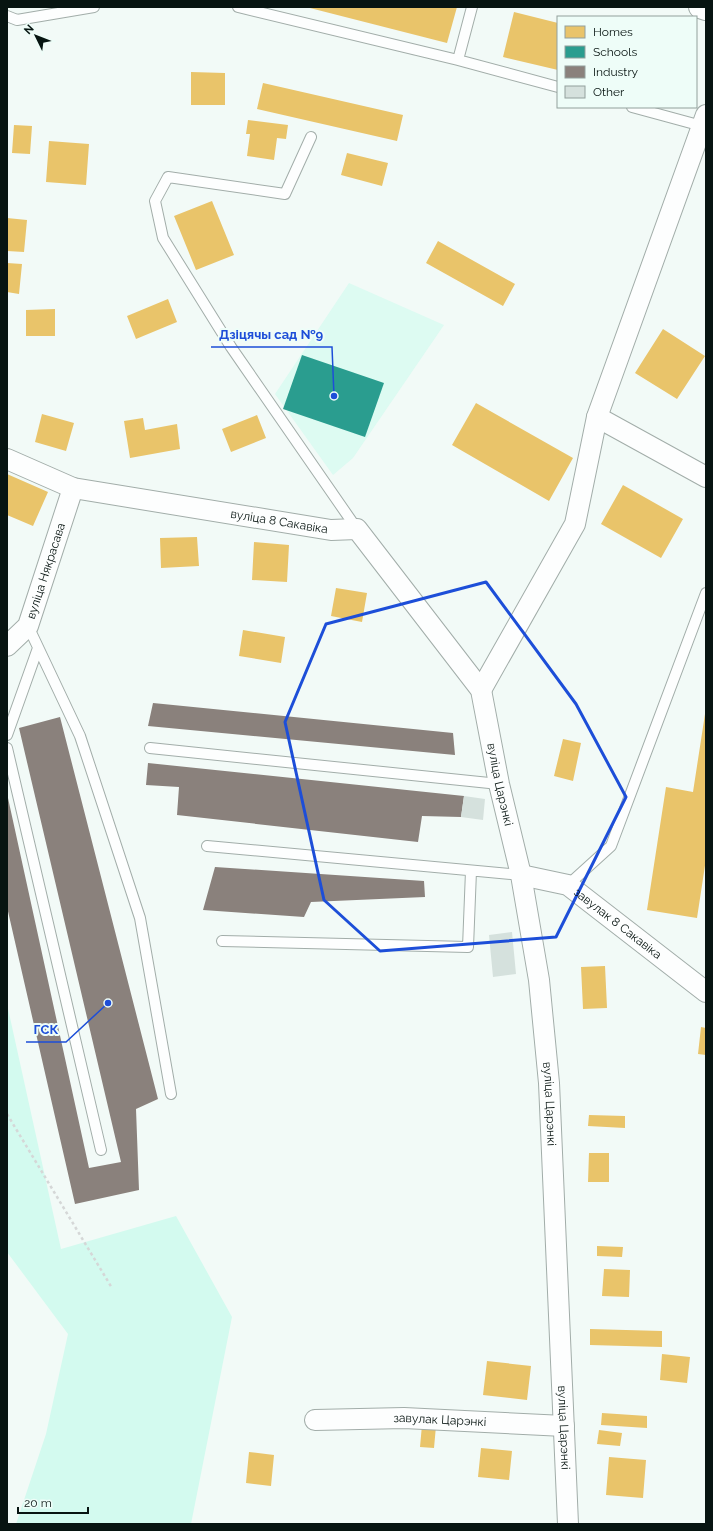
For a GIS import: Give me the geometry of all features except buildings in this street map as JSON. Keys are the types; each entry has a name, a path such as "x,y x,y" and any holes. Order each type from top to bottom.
{"street":[{"path":"700,7 706,9"},
{"path":"357,529 481,690 575,524 597,417 704,120"},
{"path":"597,417 706,477"},
{"name":"вуліца 8 Сакавіка","path":"7,459 73,488 331,530 357,529"},
{"name":"вуліца Някрасава","path":"7,646 28,626 73,488"},
{"name":"вуліца Царэнкі","path":"481,690 499,784 521,875 539,980 549,1083 568,1524"},
{"name":"завулак 8 Сакавіка","path":"521,875 568,885 706,992"},
{"name":"завулак Царэнкі","path":"315,1420 404,1418 564,1426"}],"lane":[{"path":"7,16 17,20 94,7"},
{"path":"238,7 458,60 557,87"},
{"path":"458,60 472,7"},
{"path":"638,108 704,120"},
{"path":"311,137 285,194 168,177 155,201 163,238 231,347 357,529"},
{"path":"568,885 611,846 706,593"},
{"path":"28,626 80,736 140,918 171,1094"},
{"path":"7,735 38,648"},
{"path":"7,748 101,1150"},
{"path":"150,748 499,784"},
{"path":"207,846 521,875"},
{"path":"222,941 468,947 472,871"}],"path":[{"path":"7,1117 112,1288"}],"highlighted area":[{"path":"486,582 576,704 626,797 556,937 380,951 324,900 285,722 326,624"}],"shaded area":[{"path":"349,283 444,325 353,458 333,475 275,394"},
{"path":"7,1004 61,1249 176,1216 232,1317 191,1524 16,1524 46,1434 68,1334 7,1252"}],"place":[{"name":"Дзіцячы сад №9","path":"334,396"},
{"name":"ГСК","path":"108,1003"}]}
